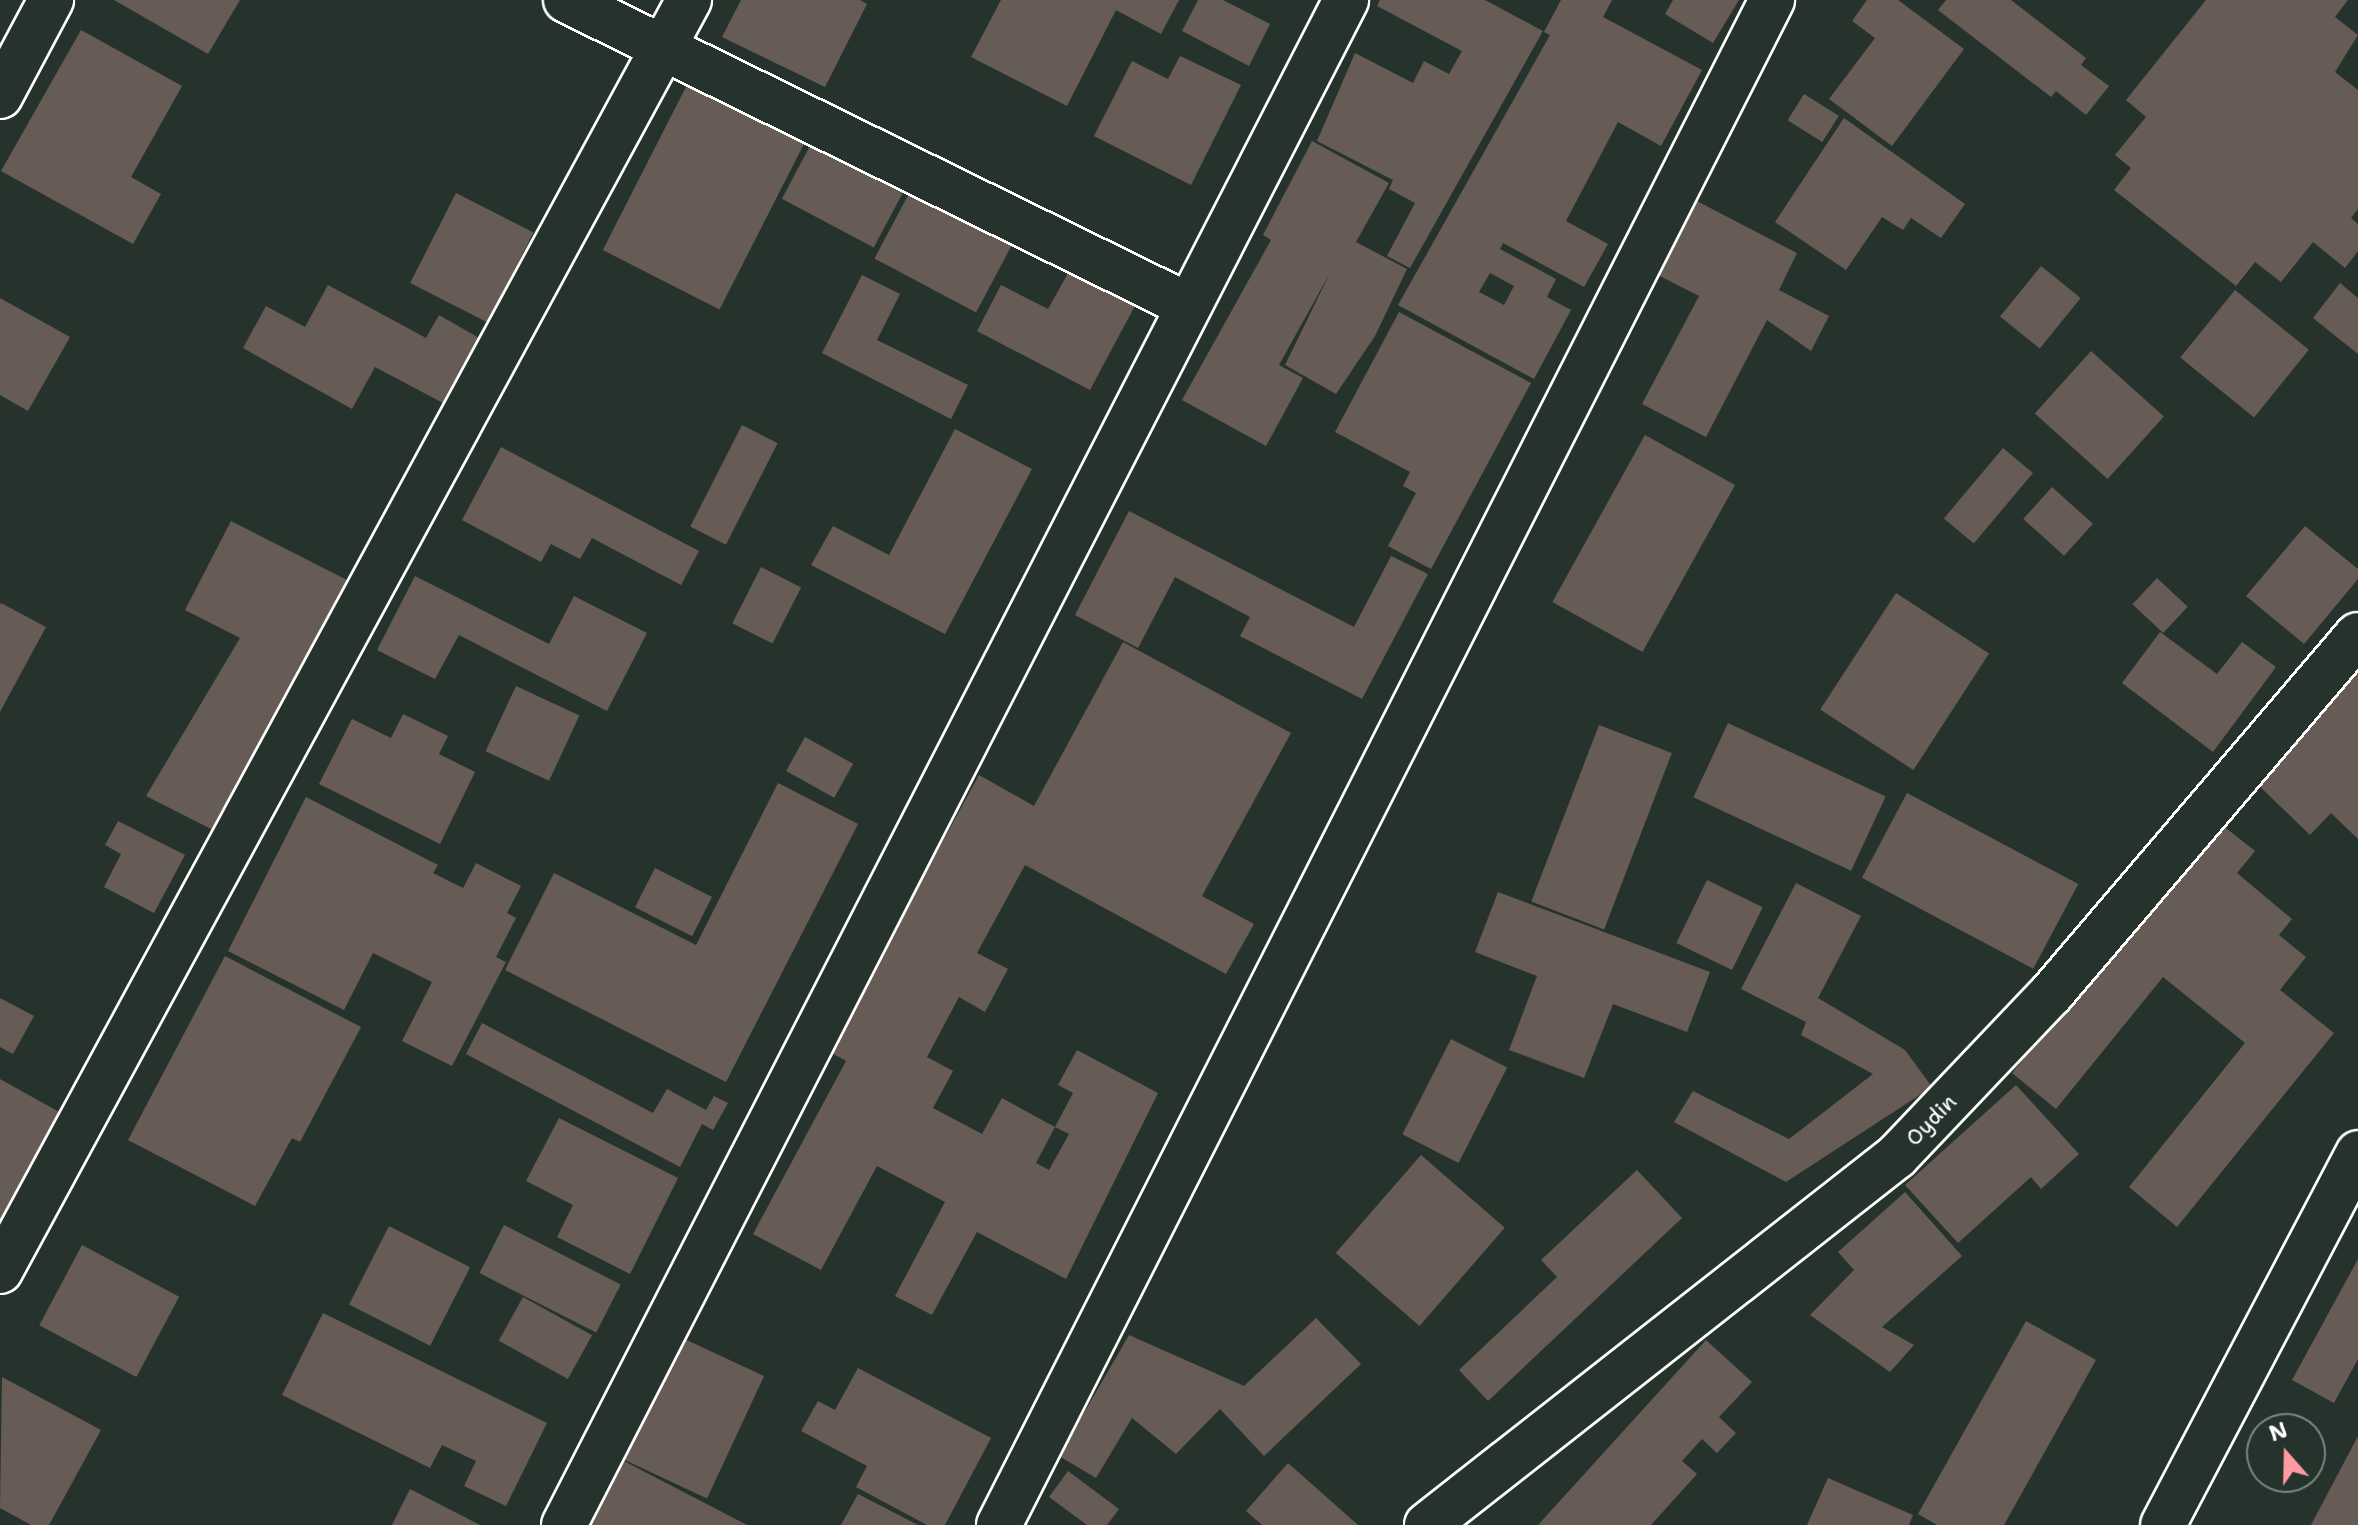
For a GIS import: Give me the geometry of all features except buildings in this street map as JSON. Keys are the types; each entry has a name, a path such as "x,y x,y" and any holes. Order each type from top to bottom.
{"street":[{"path":"0,96 51,0"},
{"path":"566,0 661,51 1189,306"},
{"path":"0,1271 689,0"},
{"path":"564,1525 1346,0"},
{"path":"999,1525 1772,0"},
{"name":"Oydin","path":"1427,1525 1897,1156 2051,994 2358,635"},
{"path":"2163,1525 2358,1153"}]}
